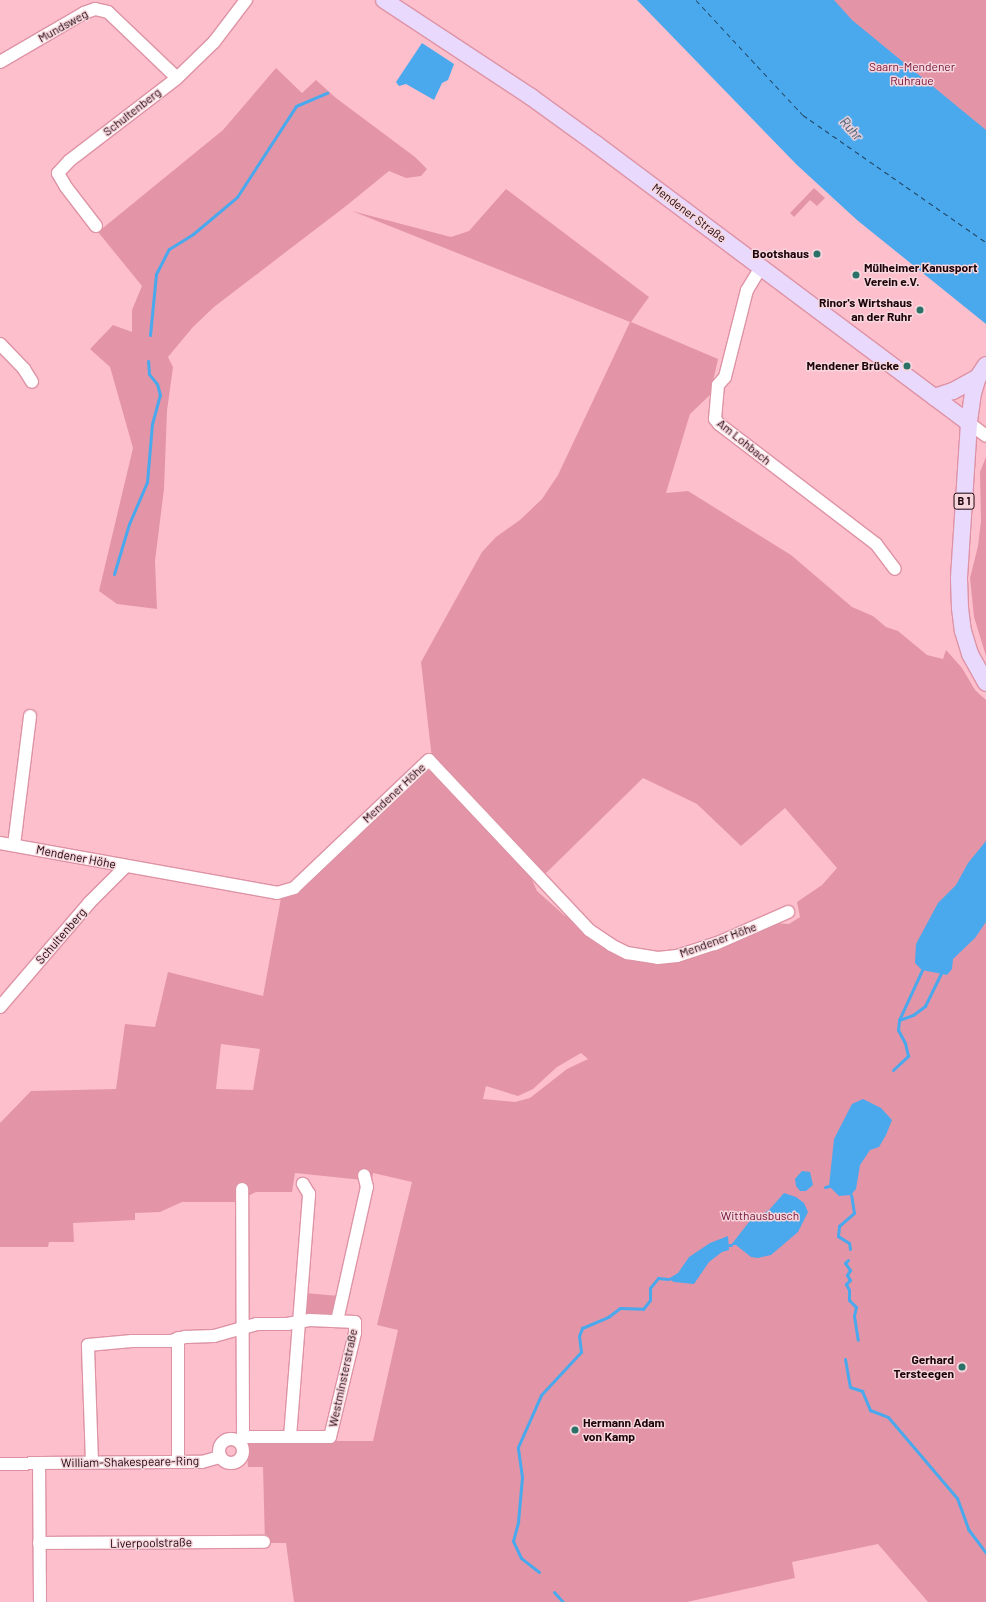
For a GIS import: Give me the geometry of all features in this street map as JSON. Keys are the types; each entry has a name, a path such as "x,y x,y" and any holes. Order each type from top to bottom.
{"main road":[{"name":"Mendener Straße","path":"384,0 531,97 761,267 845,332 968,423"},
{"path":"934,397 953,391 982,371"},
{"name":"B 1","path":"982,371 973,393 968,423 959,579 960,608 963,631 970,654 986,683"}],"street":[{"name":"Schultenberg","path":"96,226 66,188 58,173 69,161 177,78 214,42 246,0"},
{"name":"Mundsweg","path":"0,62 84,12 96,9 108,12 177,78"},
{"name":"Am Lohbach","path":"761,267 747,290 725,377 718,385 715,419 719,424 876,544 895,569"},
{"path":"0,344 24,369 32,382"},
{"name":"Mendener Straße","path":"968,423 986,436"},
{"path":"14,845 30,716"},
{"name":"Mendener Höhe","path":"0,843 108,862 125,867 277,893 294,888 429,760 590,930 610,945 628,953 658,958 677,956 715,944 788,912"},
{"name":"Schultenberg","path":"0,1007 90,903 125,867"},
{"name":"Westminsterstraße","path":"336,1321 368,1187 364,1174"},
{"path":"290,1437 309,1194 303,1184"},
{"path":"220,1457 229,1463 239,1461 244,1451 241,1439 242,1189"},
{"name":"Westminsterstraße","path":"92,1462 88,1345 132,1341 171,1341 178,1338 214,1336 256,1324 287,1324 299,1321 355,1322 355,1333 330,1437 233,1438 222,1442 219,1449 220,1457"},
{"path":"178,1338 178,1462"},
{"name":"William-Shakespeare-Ring","path":"0,1464 202,1462 220,1457"},
{"path":"39,1463 40,1602"},
{"name":"Liverpoolstraße","path":"39,1543 264,1542"}],"green space":[{"name":"Saarn-Mendener Ruhraue","path":"743,0 986,0 986,239"},
{"path":"276,68 302,93 316,80 336,98 415,157 427,169 421,176 406,178 389,171 346,206 214,307 193,327 168,357 173,367 167,411 164,489 155,561 157,609 117,604 99,591 133,448 110,367 90,349 113,325 132,332 132,310 142,286 98,232 223,130"},
{"path":"814,188 825,198 817,206 810,200 794,217 790,213"},
{"name":"Witthausbusch","path":"506,189 649,297 631,322 718,359 710,395 690,414 666,493 688,491 791,555 852,607 873,616 886,627 898,631 927,655 943,659 946,650 962,668 975,690 986,700 986,1602 928,1602 878,1544 792,1562 795,1578 687,1602 294,1602 286,1543 265,1543 263,1467 248,1467 247,1448 250,1441 373,1441 398,1330 377,1325 412,1182 373,1173 372,1181 295,1173 292,1192 256,1192 236,1202 182,1202 160,1212 135,1213 135,1220 73,1223 74,1242 49,1242 48,1247 0,1247 0,1123 31,1091 116,1089 125,1024 155,1027 168,972 263,996 281,898 295,895 420,771 434,771 529,873 537,891 565,916 569,914 589,936 652,961 774,923 789,924 800,917 797,902 822,885 837,868 785,808 741,846 697,804 643,778 544,875 432,759 421,662 482,552 496,537 520,520 542,499 558,475 630,322 352,211 451,237 469,231","holes":["221,1044 260,1049 253,1090 216,1089","581,1053 588,1059 567,1069 530,1098 515,1102 483,1099 486,1086 518,1096 533,1089 557,1067"]},
{"path":"986,457 986,656 974,617 970,578 978,546 981,521 980,472"},
{"path":"305,1293 339,1296 335,1313 331,1316 303,1315"}],"water":[{"name":"Ruhr","path":"637,0 834,0 852,20 986,130 986,324 857,220 797,165"},
{"path":"422,43 454,64 448,80 442,83 434,100 406,84 399,86 396,82"},
{"path":"986,841 986,922 975,938 953,959 952,969 947,975 922,970 915,963 916,944 938,903 956,885 968,863"},
{"path":"863,1099 881,1108 892,1120 879,1147 870,1150 860,1165 856,1189 851,1195 839,1196 829,1186 834,1139 852,1104"},
{"path":"802,1171 810,1172 813,1185 806,1191 800,1191 796,1186 795,1179"},
{"path":"784,1193 796,1197 804,1203 808,1212 798,1232 771,1255 758,1258 751,1257 736,1245 731,1245 749,1222 769,1210"},
{"path":"728,1236 729,1250 722,1252 709,1262 694,1284 674,1282 668,1279 678,1273 689,1257 710,1243"}],"waterway":[{"path":"150,335 156,274 169,249 193,234 237,197 296,106 327,93"},
{"path":"114,574 129,524 147,482 152,424 160,395 157,384 149,374 148,361"},
{"path":"893,1070 908,1056 905,1043 898,1030 899,1020 922,970"},
{"path":"899,1020 913,1015 925,1006 941,973"},
{"path":"825,1187 829,1186"},
{"path":"850,1249 849,1243 838,1236 839,1226 854,1213 851,1195"},
{"path":"848,1260 845,1263 850,1270 847,1275 850,1280 846,1284 849,1290 849,1300 856,1307 854,1316 858,1340"},
{"path":"539,1572 521,1558 513,1541 518,1522 522,1477 518,1447 541,1395 581,1352 579,1336 582,1328 608,1317 620,1308 643,1309 650,1300 650,1288 658,1278 668,1279"},
{"path":"845,1359 850,1387 862,1391 870,1410 888,1417 957,1498 968,1529 986,1553"},
{"path":"554,1592 563,1602"}],"ferry route":[{"path":"696,0 803,115 986,242"}],"place":[{"name":"Bootshaus","path":"817,254"},
{"name":"Mülheimer Kanusport Verein e.V.","path":"856,275"},
{"name":"Rinor's Wirtshaus an der Ruhr","path":"920,310"},
{"name":"Mendener Brücke","path":"907,366"},
{"name":"Gerhard Tersteegen","path":"962,1367"},
{"name":"Hermann Adam von Kamp","path":"575,1430"}]}
